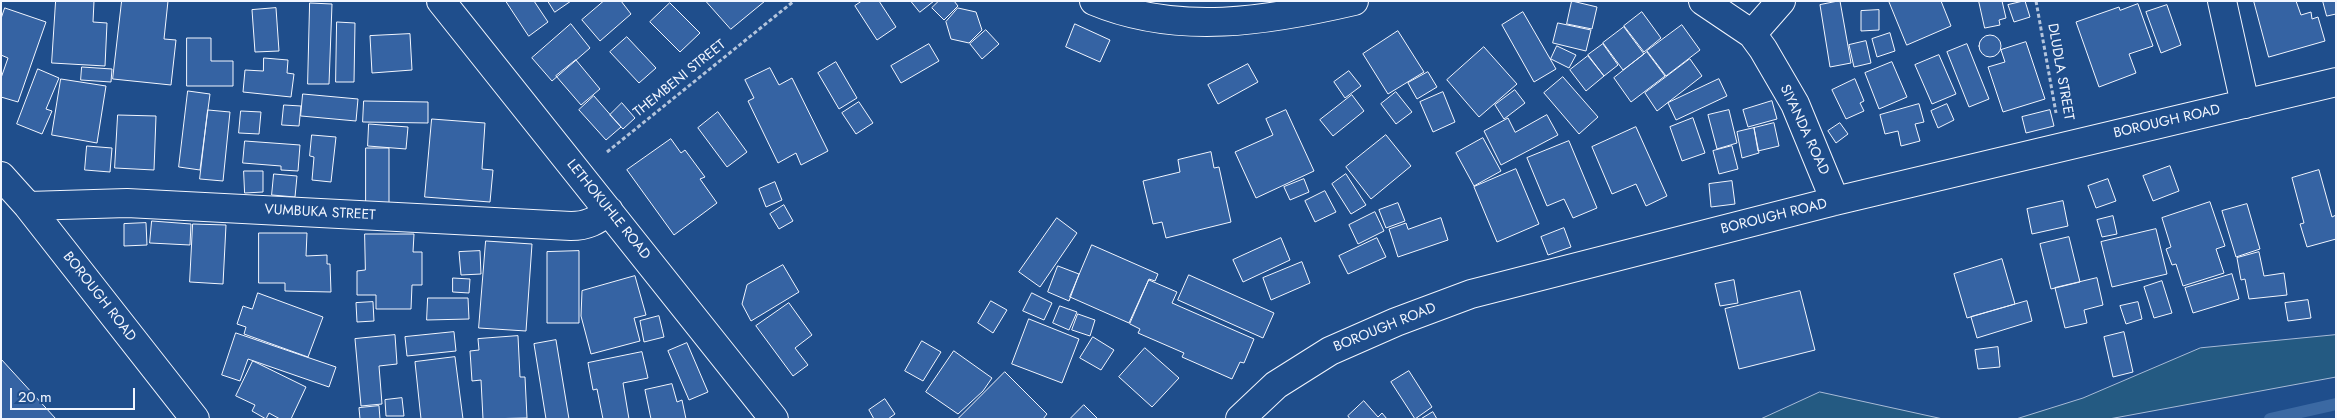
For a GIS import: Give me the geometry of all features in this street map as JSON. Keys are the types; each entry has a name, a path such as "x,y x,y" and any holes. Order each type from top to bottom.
{"street":[{"name":"LETHOKUHLE ROAD","path":"441,1 774,419"},
{"path":"1094,1 1148,17 1194,23 1249,20 1308,12 1354,1"},
{"name":"SIYANDA ROAD","path":"1703,1 1752,34 1795,104 1835,201"},
{"path":"1752,34 1782,1"},
{"path":"2222,1 2245,104"},
{"name":"BOROUGH ROAD","path":"1240,419 1276,385 1330,351 1396,322 1471,294 1835,201 2336,82"},
{"name":"BOROUGH ROAD","path":"1,176 28,206 195,419"},
{"name":"VUMBUKA STREET","path":"28,206 127,202 571,226 584,226 594,222 609,211"}],"path":[{"name":"THEMBENI STREET","path":"580,174 794,1"},
{"name":"DLUDLA STREET","path":"2036,1 2061,146"}],"shaded area":[{"path":"2336,335 2336,377 2109,419 2016,419 2083,398 2200,348"},
{"path":"1820,392 1943,419 1761,419"}],"building":[{"path":"56,1 94,1 93,22 107,23 105,66 52,63"},
{"path":"122,1 168,1 164,39 176,40 171,85 113,79"},
{"path":"506,1 534,1 548,22 529,36"},
{"path":"548,1 571,1 555,12"},
{"path":"604,1 621,1 631,14 600,41 582,20"},
{"path":"706,1 765,1 731,29"},
{"path":"862,1 879,1 896,27 877,40 855,6"},
{"path":"911,1 934,1 920,12"},
{"path":"939,1 954,1 958,6 944,20 932,8"},
{"path":"1572,1 1597,7 1592,29 1567,24"},
{"path":"1840,1 1851,63 1830,67 1820,5"},
{"path":"1889,1 1941,1 1951,26 1907,45"},
{"path":"1979,1 2002,1 2006,18 1999,20 2000,25 1985,28"},
{"path":"2025,1 2030,17 2014,22 2008,5"},
{"path":"2254,1 2296,1 2301,15 2311,12 2312,19 2318,17 2325,41 2269,57"},
{"path":"2323,1 2336,1 2336,14 2327,16"},
{"path":"310,3 332,4 329,84 308,84"},
{"path":"670,3 700,33 680,52 650,22"},
{"path":"2138,4 2153,46 2129,54 2136,73 2099,87 2076,22 2119,7 2120,10"},
{"path":"2167,5 2181,45 2161,53 2146,12"},
{"path":"5,8 46,22 18,102 1,97 1,78 8,58 1,55 1,19"},
{"path":"276,8 279,51 255,52 252,10"},
{"path":"958,8 976,12 982,30 969,43 951,39 946,22"},
{"path":"1879,10 1879,30 1861,31 1861,11"},
{"path":"1523,12 1556,69 1534,82 1502,25"},
{"path":"1642,12 1661,38 1644,52 1624,26"},
{"path":"337,22 355,23 354,82 336,82"},
{"path":"1558,23 1591,30 1586,51 1553,43"},
{"path":"571,24 590,48 552,81 532,58"},
{"path":"1075,24 1110,40 1100,62 1066,47"},
{"path":"1682,25 1700,50 1666,76 1647,51"},
{"path":"1624,27 1644,54 1623,70 1603,43"},
{"path":"986,30 999,44 982,59 970,44"},
{"path":"1398,31 1424,72 1388,94 1363,54"},
{"path":"1890,33 1895,51 1877,57 1872,39"},
{"path":"410,34 412,70 372,73 370,36"},
{"path":"1990,35 1998,38 2001,46 1998,54 1990,57 1982,54 1979,46 1982,38"},
{"path":"627,37 656,68 639,83 610,52"},
{"path":"187,38 211,38 211,61 233,61 233,86 187,86"},
{"path":"1866,41 1871,63 1854,67 1849,45"},
{"path":"2026,42 2045,99 2003,112 1988,67 2005,62 2001,50"},
{"path":"929,44 939,61 901,83 891,66"},
{"path":"1603,44 1618,65 1604,76 1588,55"},
{"path":"1967,44 1989,99 1969,107 1947,52"},
{"path":"1557,46 1576,55 1569,68 1551,59"},
{"path":"1484,47 1517,84 1479,117 1447,80"},
{"path":"1647,52 1665,76 1631,102 1614,78"},
{"path":"1939,55 1956,94 1932,104 1915,65"},
{"path":"1588,56 1604,76 1586,91 1570,70"},
{"path":"264,58 288,60 287,73 294,74 291,97 243,92 245,70 263,71"},
{"path":"1690,59 1702,76 1657,111 1645,93"},
{"path":"576,60 600,89 581,105 556,76"},
{"path":"836,62 857,98 839,109 818,73"},
{"path":"1892,62 1907,97 1879,109 1865,73"},
{"path":"1248,64 1258,82 1218,104 1208,85"},
{"path":"82,67 112,69 111,82 81,80"},
{"path":"770,68 779,85 792,78 828,151 801,165 796,153 778,163 748,101 754,98 745,80"},
{"path":"38,69 59,78 46,109 52,111 42,134 17,124"},
{"path":"1349,71 1361,86 1345,98 1334,82"},
{"path":"1428,72 1437,87 1417,99 1408,83"},
{"path":"1563,77 1598,117 1579,134 1544,93"},
{"path":"61,79 106,86 97,143 52,135"},
{"path":"1719,79 1727,96 1676,120 1668,103"},
{"path":"1855,79 1864,101 1860,103 1864,111 1846,119 1832,90"},
{"path":"1515,90 1525,103 1504,119 1495,105"},
{"path":"188,91 210,94 200,170 179,167"},
{"path":"1396,92 1412,112 1396,124 1381,104"},
{"path":"1443,92 1455,122 1433,132 1420,102"},
{"path":"303,94 358,99 356,121 301,116"},
{"path":"1352,95 1364,111 1333,136 1320,120"},
{"path":"594,96 621,127 606,140 579,110"},
{"path":"364,101 428,102 428,123 363,122"},
{"path":"1772,101 1777,119 1748,127 1743,110"},
{"path":"859,102 873,123 856,134 842,113"},
{"path":"622,103 635,118 623,129 610,115"},
{"path":"1919,104 1924,122 1915,124 1920,141 1901,146 1898,131 1885,134 1880,115"},
{"path":"1947,104 1954,120 1938,128 1931,111"},
{"path":"284,105 301,106 299,126 282,125"},
{"path":"208,110 230,112 223,181 200,179"},
{"path":"1286,110 1314,171 1256,198 1235,152 1273,135 1266,119"},
{"path":"1729,110 1737,143 1717,149 1708,115"},
{"path":"2050,110 2054,126 2026,133 2022,117"},
{"path":"241,111 261,112 259,134 239,133"},
{"path":"718,112 747,152 727,167 698,128"},
{"path":"118,115 156,116 154,170 115,168"},
{"path":"1547,115 1558,135 1501,165 1484,131 1508,118 1515,132"},
{"path":"1693,118 1705,153 1682,161 1670,127"},
{"path":"432,119 485,123 482,169 493,170 490,202 425,197"},
{"path":"1774,123 1779,146 1758,151 1754,128"},
{"path":"1840,123 1848,134 1836,143 1828,131"},
{"path":"369,124 408,127 406,149 368,146"},
{"path":"1636,127 1667,196 1646,206 1636,184 1612,194 1592,147"},
{"path":"1754,128 1759,153 1742,158 1737,132"},
{"path":"312,135 336,137 331,182 312,180 314,157 310,156"},
{"path":"1386,135 1411,166 1371,199 1346,167"},
{"path":"1483,138 1501,171 1474,186 1456,153"},
{"path":"671,139 681,153 685,150 705,177 700,179 717,203 674,235 627,170"},
{"path":"245,141 300,145 298,171 281,170 281,166 243,163"},
{"path":"1569,141 1597,208 1573,218 1564,199 1547,206 1527,158"},
{"path":"87,146 112,148 110,172 85,170"},
{"path":"1732,146 1738,169 1719,174 1713,151"},
{"path":"366,148 389,148 389,208 366,208"},
{"path":"1211,152 1214,168 1219,167 1231,222 1166,238 1162,222 1153,224 1143,181 1180,172 1178,160"},
{"path":"2170,166 2179,191 2153,201 2143,176"},
{"path":"1516,169 1539,224 1497,242 1474,187"},
{"path":"2319,170 2332,217 2336,215 2336,239 2307,247 2300,224 2304,223 2292,178"},
{"path":"244,171 263,171 263,192 245,193"},
{"path":"274,174 297,176 295,197 272,195"},
{"path":"1346,174 1366,205 1351,214 1332,184"},
{"path":"1304,179 1309,192 1290,200 1284,187"},
{"path":"2108,179 2116,201 2096,208 2088,186"},
{"path":"1732,181 1735,204 1711,207 1709,184"},
{"path":"775,182 782,200 766,207 759,189"},
{"path":"1325,191 1336,212 1315,222 1305,201"},
{"path":"2063,201 2068,226 2032,234 2027,209"},
{"path":"2210,202 2225,246 2216,249 2224,273 2183,286 2176,264 2172,265 2166,249 2171,247 2162,218"},
{"path":"1398,203 1405,221 1386,228 1379,210"},
{"path":"2247,204 2260,249 2236,257 2222,211"},
{"path":"784,205 793,221 779,229 770,214"},
{"path":"1375,212 1384,231 1358,244 1349,225"},
{"path":"2113,216 2117,234 2102,237 2097,220"},
{"path":"1057,218 1077,233 1040,287 1019,272"},
{"path":"1441,218 1448,240 1398,257 1389,229 1406,223 1408,229"},
{"path":"152,221 191,224 190,245 150,243"},
{"path":"146,223 147,245 124,246 124,224"},
{"path":"193,224 226,225 223,284 190,282"},
{"path":"1564,228 1571,247 1548,255 1541,237"},
{"path":"2156,229 2167,274 2112,287 2101,242"},
{"path":"259,233 307,233 306,256 327,255 327,264 330,264 331,292 285,291 285,283 259,283"},
{"path":"365,234 414,234 413,252 422,252 422,285 412,285 411,309 376,309 376,295 357,295 357,271 365,270"},
{"path":"2069,237 2080,282 2051,289 2040,244"},
{"path":"1281,238 1290,260 1243,282 1233,260"},
{"path":"1377,238 1386,257 1348,274 1339,256"},
{"path":"486,241 532,244 526,331 479,328"},
{"path":"1092,245 1158,274 1155,281 1149,279 1129,323 1070,297"},
{"path":"480,251 481,274 461,275 459,252"},
{"path":"579,251 579,323 547,323 547,252"},
{"path":"2259,252 2264,276 2284,273 2287,295 2249,299 2245,279 2241,280 2237,258"},
{"path":"2002,259 2015,304 1967,318 1954,274"},
{"path":"1302,262 1310,283 1271,300 1263,278"},
{"path":"783,265 799,292 751,321 742,304 747,285"},
{"path":"1058,266 1079,274 1069,301 1048,292"},
{"path":"2232,274 2239,299 2193,313 2185,288"},
{"path":"1189,275 1274,313 1263,338 1178,300"},
{"path":"635,276 646,315 634,318 640,341 591,354 581,316 582,291"},
{"path":"453,278 470,279 469,293 453,292"},
{"path":"2097,278 2103,305 2084,310 2087,323 2065,328 2055,288"},
{"path":"1149,280 1177,292 1172,303 1254,339 1244,363 1240,362 1232,379 1182,357 1184,353 1138,333 1140,329 1130,324"},
{"path":"1734,280 1738,303 1720,306 1715,284"},
{"path":"2162,281 2172,313 2154,318 2144,287"},
{"path":"1800,291 1815,350 1739,369 1725,309"},
{"path":"258,293 323,317 308,357 244,334 246,327 237,324 243,306 252,309"},
{"path":"1032,293 1052,303 1044,320 1023,311"},
{"path":"428,298 468,298 469,319 427,320"},
{"path":"2308,300 2311,318 2288,321 2285,303"},
{"path":"991,301 1007,310 993,333 978,323"},
{"path":"2027,301 2032,321 1977,338 1971,317"},
{"path":"373,302 374,321 357,322 356,303"},
{"path":"2138,302 2142,319 2126,324 2120,306"},
{"path":"789,303 812,335 795,348 808,365 793,376 756,326"},
{"path":"1060,306 1077,312 1069,330 1053,323"},
{"path":"1078,314 1095,320 1090,336 1072,330"},
{"path":"659,316 664,337 644,342 640,321"},
{"path":"1029,319 1079,339 1062,383 1012,364"},
{"path":"454,332 456,351 407,356 405,337"},
{"path":"2124,332 2133,372 2113,377 2104,337"},
{"path":"236,333 336,367 329,387 248,359 240,381 222,375"},
{"path":"395,335 397,364 379,366 382,404 361,406 355,339"},
{"path":"518,336 520,377 525,377 527,418 483,419 481,380 472,381 470,351 479,350 478,339"},
{"path":"1093,337 1114,350 1101,370 1080,358"},
{"path":"556,340 569,419 546,419 534,344"},
{"path":"922,341 941,352 923,381 905,371"},
{"path":"687,343 708,392 689,400 668,351"},
{"path":"1998,347 2000,367 1978,369 1975,350"},
{"path":"1145,348 1179,378 1152,407 1119,377"},
{"path":"954,351 992,378 983,391 958,414 926,392"},
{"path":"642,352 648,378 623,383 629,419 603,419 597,389 593,390 588,363"},
{"path":"455,357 463,419 421,419 415,362"},
{"path":"1,359 56,419 1,419"},
{"path":"253,361 306,387 291,419 280,419 269,413 266,419 252,411 255,405 236,396"},
{"path":"1409,371 1432,407 1415,419 1391,382"},
{"path":"1005,372 1047,414 1043,419 958,419"},
{"path":"672,384 677,402 682,400 686,419 651,419 645,390"},
{"path":"402,398 404,416 386,416 385,400"},
{"path":"885,399 895,414 888,419 874,419 869,410"},
{"path":"1364,401 1378,417 1382,413 1387,419 1350,419 1348,416"},
{"path":"1084,405 1098,419 1070,419"},
{"path":"379,406 380,419 360,419 359,408"},
{"path":"1433,412 1437,419 1421,419"}],"waterway":[{"path":"2270,419 2336,404"}]}
